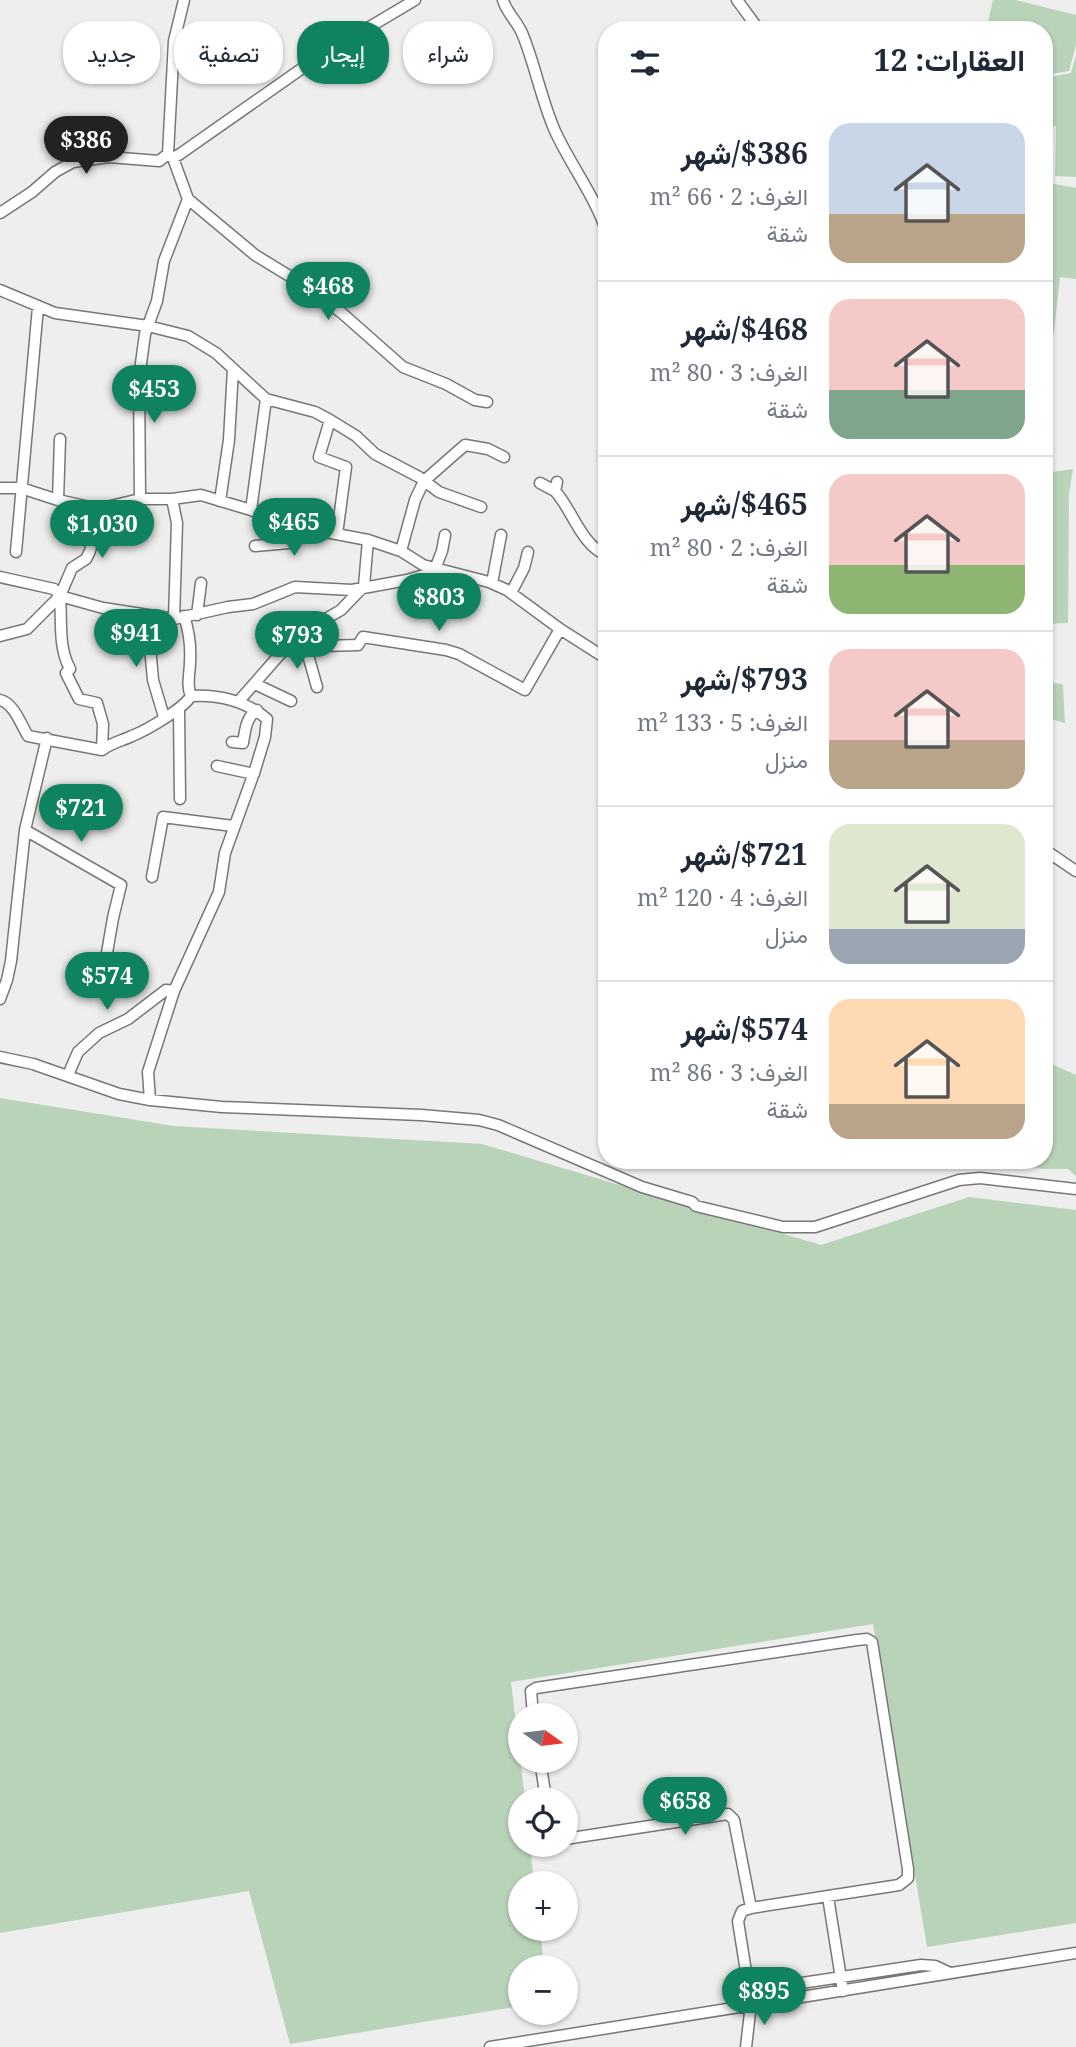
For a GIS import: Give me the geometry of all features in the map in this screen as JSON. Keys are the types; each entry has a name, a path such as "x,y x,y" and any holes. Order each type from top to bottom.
{"street":[{"path":"184,0 174,40 171,156 188,199 237,242 314,291 403,367 446,384 475,400 487,402"},
{"path":"0,213 33,192 55,172 73,162 109,157 159,160 171,156 314,60 415,0"},
{"path":"503,0 521,31 556,134 598,208"},
{"path":"737,0 752,21"},
{"path":"140,499 139,378 145,334 157,302 164,261 188,199"},
{"path":"0,290 55,313 148,326 188,336 216,354 266,399 315,412 356,436 376,454 439,492 481,507"},
{"path":"16,552 38,307"},
{"path":"220,500 229,440 233,369"},
{"path":"251,510 266,399"},
{"path":"330,420 318,457 346,467 337,534"},
{"path":"58,500 60,439"},
{"path":"401,551 415,500 424,481 465,445 488,449 504,457"},
{"path":"540,483 556,487 581,532 598,550"},
{"path":"0,488 21,488 98,509 140,499 201,495 289,525 368,540 401,551 423,565 437,570 492,583 511,593 598,653"},
{"path":"172,499 177,523 179,618 189,638 191,660 187,689 191,696"},
{"path":"0,636 27,629 60,596 72,569 86,559 90,551 98,509"},
{"path":"255,546 289,543 289,525"},
{"path":"437,570 445,535"},
{"path":"492,583 501,535"},
{"path":"317,687 301,646 300,634 341,610 364,586 368,540"},
{"path":"511,593 524,568 528,552"},
{"path":"0,577 54,589 60,596 103,608 179,618 253,604 295,587 352,590 407,580 437,570"},
{"path":"197,615 201,583"},
{"path":"60,596 63,632 61,646 70,669 66,673 67,678 79,699 97,703 103,723 102,750"},
{"path":"147,615 153,680 164,717"},
{"path":"238,702 282,652 301,646 314,650 322,646 358,645 363,637 459,654 525,690 560,629"},
{"path":"255,684 291,701"},
{"path":"150,1100 148,1072 174,991 219,892 225,853 254,774 265,737 267,719 257,710 238,702 220,697 191,696"},
{"path":"0,701 6,701 13,708 28,736 102,750 108,745 132,737 179,710 191,696"},
{"path":"179,710 180,799"},
{"path":"232,742 243,743 251,714 257,710"},
{"path":"0,999 8,980 11,961 25,830 47,738"},
{"path":"218,766 254,774"},
{"path":"152,877 163,817 233,826"},
{"path":"25,830 121,885 104,970"},
{"path":"1053,856 1076,872"},
{"path":"68,1075 78,1052 99,1034 128,1019 166,990 174,991"},
{"path":"0,1057 68,1075 120,1094 150,1100 222,1107 372,1112 479,1120 498,1125 598,1168"},
{"path":"600,1169 642,1187 692,1202 696,1206 791,1228 815,1227 959,1180 989,1179 1076,1189"},
{"path":"531,1703 531,1691 536,1688 857,1640 872,1642 908,1878 900,1885 742,1911 738,1918 749,1991 921,1965 935,1966 950,1973"},
{"path":"578,1837 728,1814 734,1820 751,1908"},
{"path":"828,1897 843,1991"},
{"path":"490,2047 1076,1953"},
{"path":"746,2047 751,2004"}],"green space":[{"path":"993,0 1015,0 1076,15 1076,45 1069,71 1053,74 1053,21 988,21"},
{"path":"1076,55 1076,177 1055,176 1053,76 1071,73"},
{"path":"1053,184 1076,188 1076,279 1060,277 1054,333"},
{"path":"1073,469 1069,494 1068,623 1053,624 1053,472"},
{"path":"1053,683 1063,684 1065,723 1053,720"},
{"path":"1053,1065 1076,1075 1076,1176 1068,1169 1053,1169"},
{"path":"0,1098 174,1126 482,1144 821,1245 969,1197 1076,1210 1076,1923 927,1947 873,1624 511,1682 514,1703 508,1703 508,1773 522,1773 524,1787 508,1787 508,1857 531,1857 533,1871 508,1871 508,1941 541,1941 543,1955 508,1955 508,2008 290,2044 249,1891 0,1933"}]}
